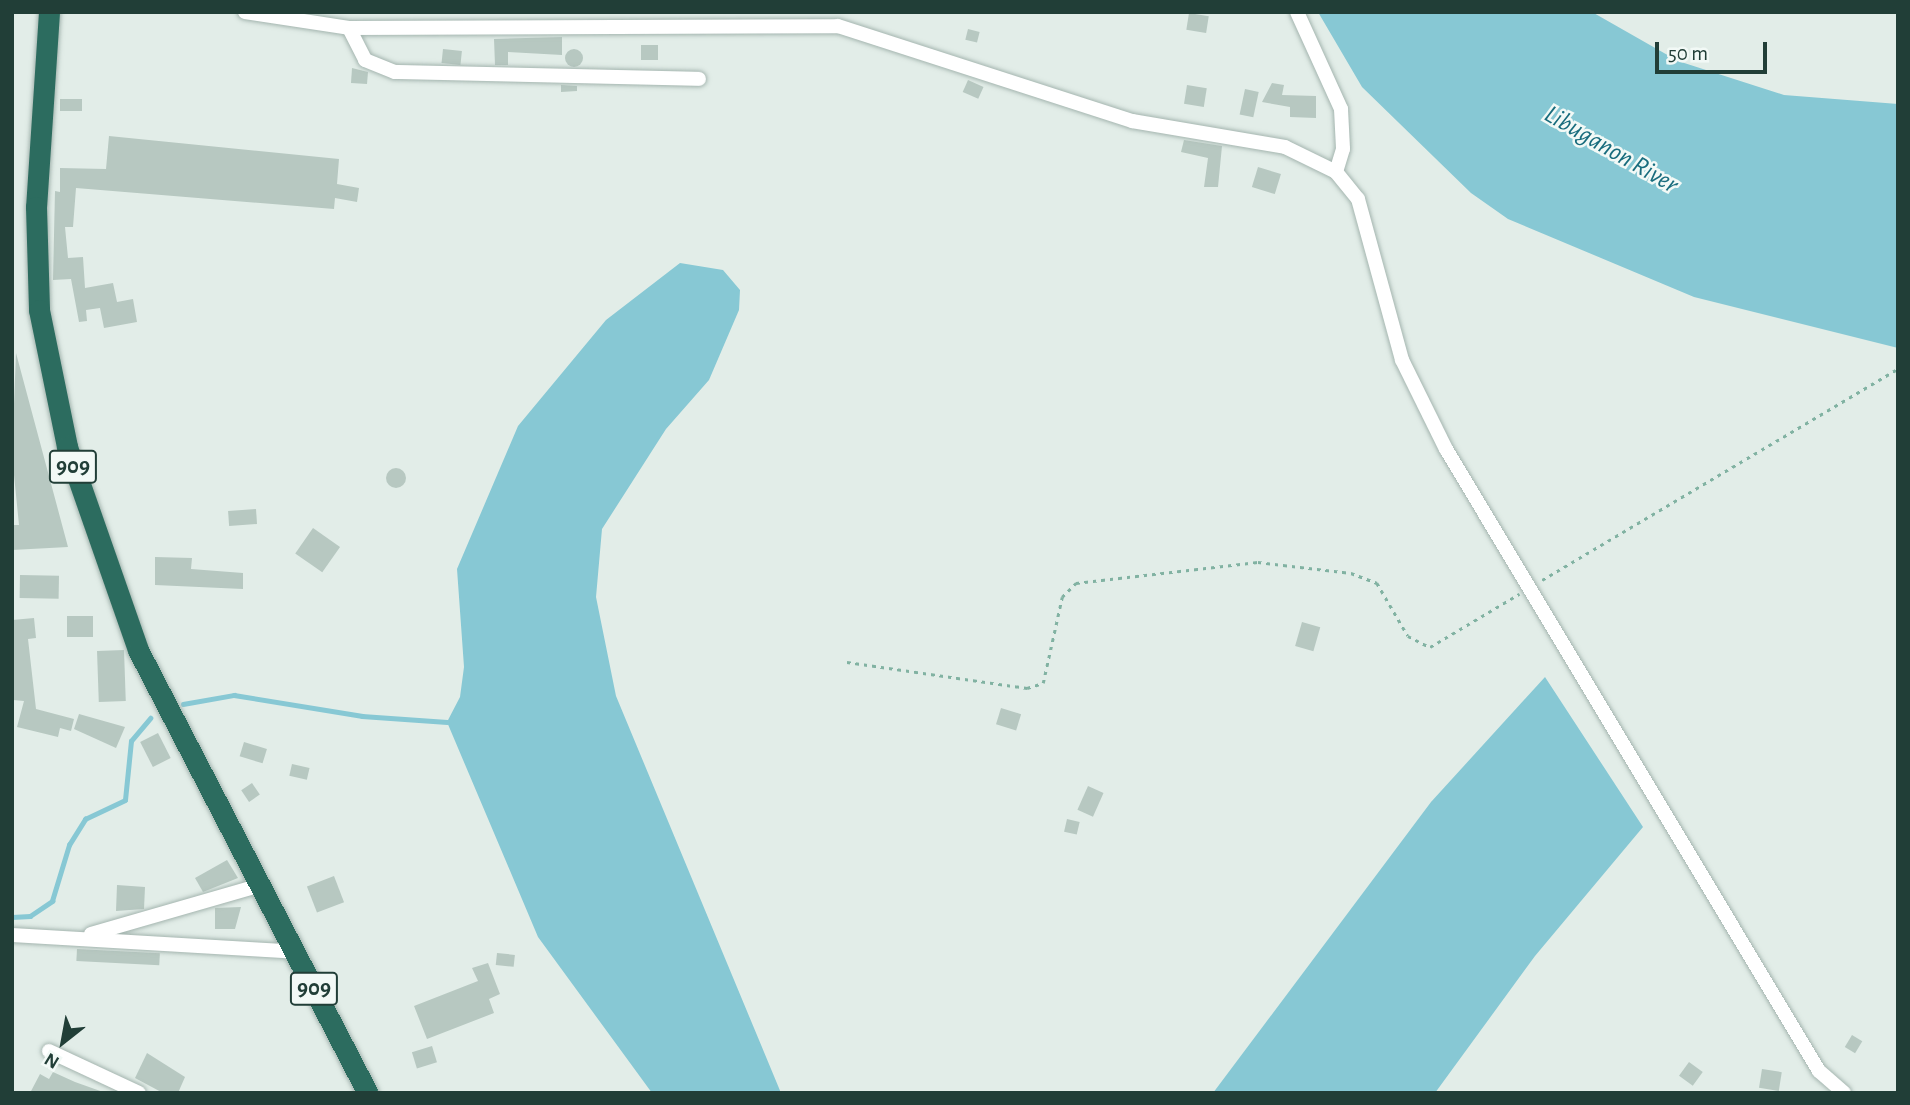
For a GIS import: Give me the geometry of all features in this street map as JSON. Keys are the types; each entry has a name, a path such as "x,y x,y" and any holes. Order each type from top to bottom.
{"highway":[{"name":"909","path":"49,12 36,207 39,310 51,388 119,606 368,1093"}],"street":[{"path":"244,12 349,28 838,26 1132,121 1285,147 1336,172 1358,199 1402,360 1446,449 1819,1071 1844,1093"},
{"path":"1297,12 1341,108 1343,149 1336,172"},
{"path":"349,28 365,60 395,72 699,79"},
{"path":"83,936 261,885"},
{"path":"12,935 83,936 295,952"},
{"path":"49,1051 139,1093"}],"path":[{"path":"848,662 1027,688 1043,683 1062,597 1076,583 1258,562 1350,573 1377,583 1408,635 1430,647 1898,369"}],"water":[{"name":"Libuganon River","path":"1318,12 1592,12 1678,61 1784,95 1898,104 1898,348 1694,297 1508,219 1471,193 1362,87"},
{"path":"680,263 723,270 740,290 739,310 709,380 666,429 602,529 596,597 616,696 781,1093 652,1093 538,937 447,722 460,697 464,667 457,569 518,426 606,320"},
{"path":"1545,677 1643,827 1535,956 1435,1093 1213,1093 1431,802"}],"building":[{"path":"1189,13 1209,16 1206,33 1186,30"},
{"path":"968,29 980,32 977,43 965,40"},
{"path":"562,37 562,55 508,52 508,65 495,65 494,39"},
{"path":"641,45 658,45 658,60 641,60"},
{"path":"443,49 462,51 460,65 442,63"},
{"path":"574,49 580,52 583,58 580,64 574,67 568,64 565,58 568,52"},
{"path":"352,68 368,72 367,84 351,83"},
{"path":"968,80 984,87 978,99 963,92"},
{"path":"1272,83 1284,85 1282,95 1316,96 1316,118 1290,117 1290,107 1262,102"},
{"path":"561,85 577,86 577,91 561,92"},
{"path":"1187,85 1207,88 1204,107 1184,104"},
{"path":"1245,89 1259,92 1253,117 1240,114"},
{"path":"60,99 82,99 82,111 60,111"},
{"path":"109,136 339,159 337,184 359,188 357,202 335,198 334,209 76,188 73,227 65,227 68,258 83,257 85,288 113,283 117,302 133,299 137,322 104,328 100,308 86,310 87,321 79,322 71,279 53,280 55,191 60,192 60,168 106,169"},
{"path":"1184,140 1222,146 1218,187 1204,187 1208,158 1181,152"},
{"path":"1258,167 1281,174 1275,194 1252,187"},
{"path":"16,353 68,547 12,550 12,525 19,525 12,455"},
{"path":"396,468 403,471 406,478 403,485 396,488 389,485 386,478 389,471"},
{"path":"256,509 257,524 229,526 228,511"},
{"path":"313,528 340,547 322,572 295,553"},
{"path":"155,557 192,558 191,569 243,573 243,589 155,585"},
{"path":"20,575 59,576 59,599 20,598"},
{"path":"67,616 93,616 93,637 67,637"},
{"path":"34,618 36,638 28,639 36,709 74,719 71,731 60,728 58,737 17,727 24,701 13,700 12,620"},
{"path":"1302,622 1320,627 1313,651 1295,646"},
{"path":"124,650 126,701 99,702 97,651"},
{"path":"1001,708 1021,714 1016,730 996,724"},
{"path":"79,714 125,727 116,748 74,729"},
{"path":"158,733 171,758 153,767 140,742"},
{"path":"244,742 267,749 263,763 240,756"},
{"path":"292,764 310,768 307,780 289,776"},
{"path":"252,783 260,795 249,802 241,790"},
{"path":"1088,786 1104,793 1093,817 1077,810"},
{"path":"1067,819 1080,822 1077,835 1064,832"},
{"path":"227,860 238,878 203,892 195,878"},
{"path":"334,876 344,902 317,913 307,886"},
{"path":"117,885 145,887 144,909 116,911"},
{"path":"241,907 235,929 215,929 215,908"},
{"path":"77,949 160,953 159,965 76,961"},
{"path":"497,953 515,955 514,967 496,965"},
{"path":"488,963 500,994 489,999 494,1013 427,1039 414,1006 478,981 472,968"},
{"path":"1852,1035 1862,1041 1855,1053 1845,1047"},
{"path":"432,1046 437,1062 417,1068 412,1052"},
{"path":"147,1053 185,1077 178,1093 163,1093 135,1078"},
{"path":"1689,1062 1703,1072 1693,1086 1679,1076"},
{"path":"1762,1069 1782,1072 1779,1091 1759,1088"},
{"path":"53,1072 106,1093 30,1093 40,1074 49,1079"}],"waterway":[{"path":"183,704 234,695 362,716 447,722"},
{"path":"12,917 30,916 52,901 69,845 85,819 125,800 131,741 150,718"}]}
